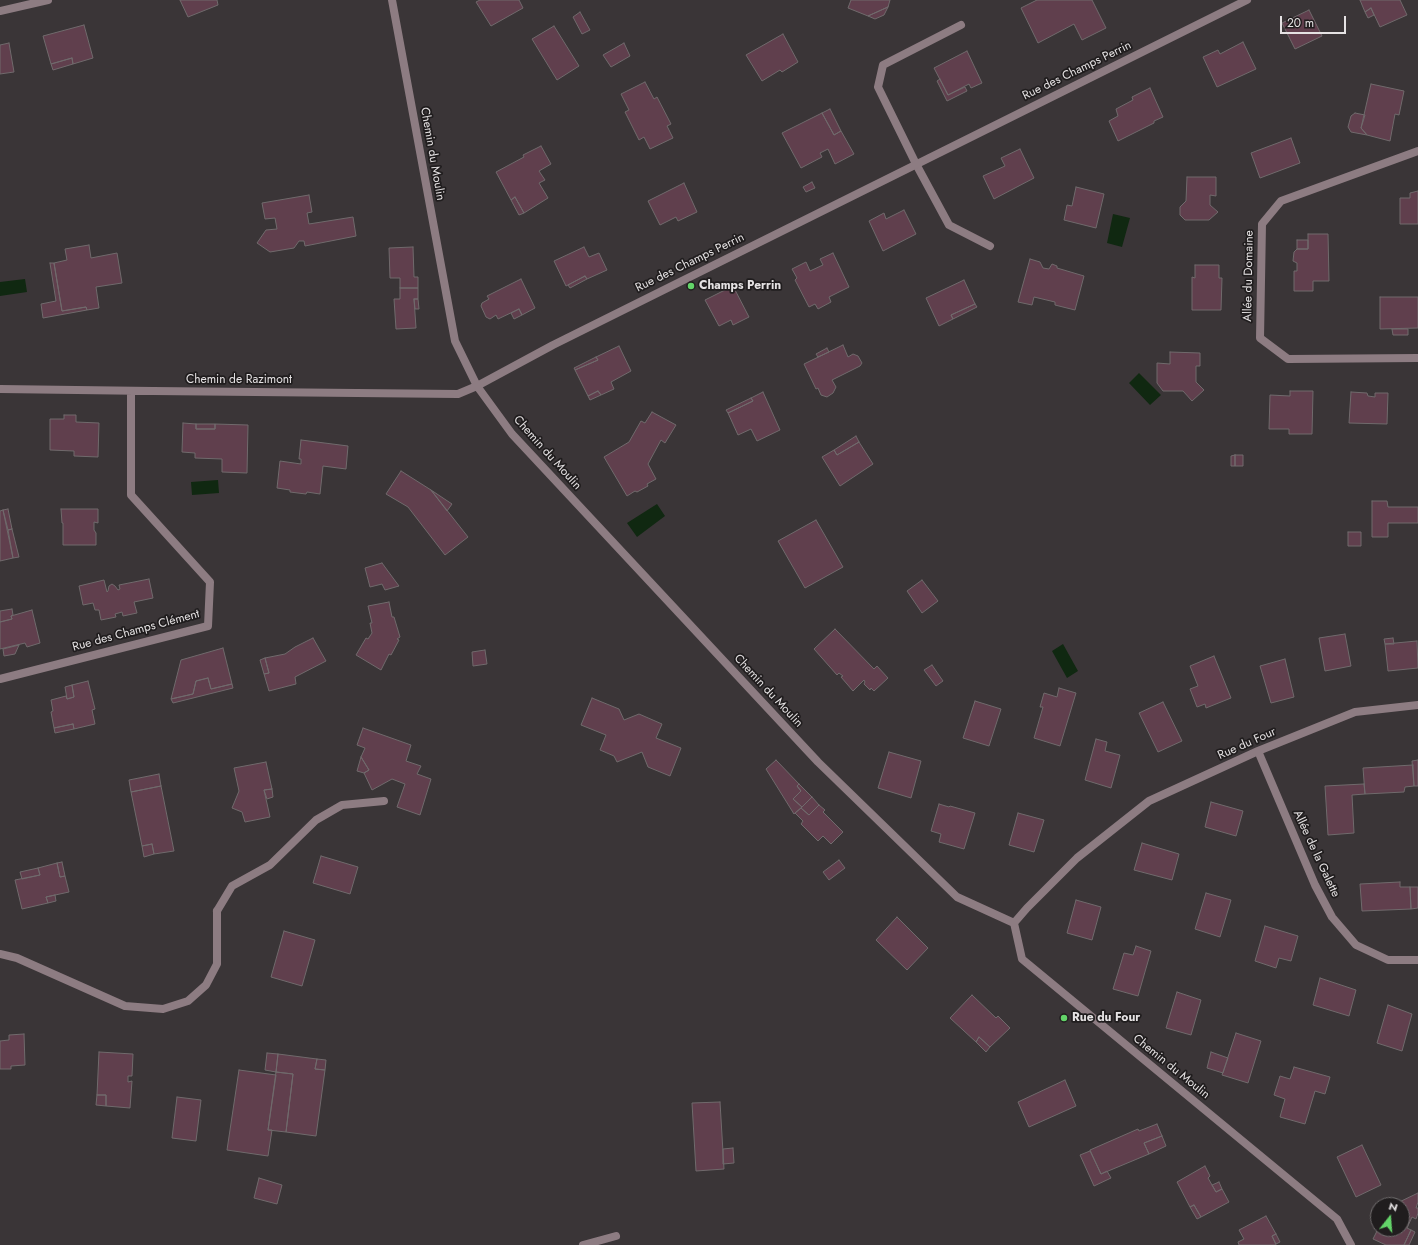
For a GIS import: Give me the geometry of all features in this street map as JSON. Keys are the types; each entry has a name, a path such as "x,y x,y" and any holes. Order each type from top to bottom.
{"street":[{"path":"0,11 48,0"},
{"name":"Chemin du Moulin","path":"392,0 455,341 477,386 512,434 818,762 957,898 1014,923 1022,959 1337,1219 1352,1245"},
{"name":"Rue des Champs Perrin","path":"477,386 553,345 1247,0"},
{"path":"961,25 883,65 878,87 916,164 949,225 990,246"},
{"name":"Allée du Domaine","path":"1418,151 1282,201 1262,224 1260,338 1288,359 1418,358"},
{"name":"Chemin de Razimont","path":"0,388 131,391 458,394 477,386"},
{"name":"Rue des Champs Clément","path":"0,679 208,626 210,582 131,494 131,391"},
{"name":"Rue du Four","path":"1014,923 1077,858 1149,802 1258,751 1355,712 1418,706"},
{"name":"Allée de la Galette","path":"1258,751 1315,885 1332,917 1356,945 1388,960 1418,960"},
{"path":"0,954 17,958 125,1006 163,1009 188,1001 206,985 217,964 217,910 232,886 270,865 316,820 342,805 384,801"},
{"path":"583,1245 616,1236"}],"shaded area":[{"path":"1113,214 1130,218 1122,247 1107,243"},
{"path":"25,279 27,292 0,296 0,282"},
{"path":"1139,373 1161,395 1150,405 1129,383"},
{"path":"218,480 219,493 192,495 191,482"},
{"path":"657,504 665,516 637,537 627,523"},
{"path":"1063,644 1078,671 1067,678 1052,651"}],"building":[{"path":"180,0 217,0 218,5 188,17"},
{"path":"480,0 519,0 523,8 491,26 476,2"},
{"path":"851,0 890,0 888,7 868,16 848,8"},
{"path":"1037,0 1092,0 1106,28 1082,40 1074,24 1038,43 1021,8"},
{"path":"1360,0 1400,0 1407,15 1380,27 1371,8 1365,12"},
{"path":"888,7 884,15 875,19 868,16"},
{"path":"1371,8 1374,15 1368,18 1365,12"},
{"path":"1309,10 1322,36 1295,49 1282,23"},
{"path":"580,12 590,30 582,34 573,17"},
{"path":"84,25 93,58 73,64 72,58 51,64 43,36"},
{"path":"554,26 579,66 557,80 532,39"},
{"path":"783,34 798,62 782,72 780,70 762,81 746,55"},
{"path":"1243,42 1256,69 1217,87 1203,57 1218,50 1220,54"},
{"path":"9,43 14,72 0,74 0,45"},
{"path":"624,43 630,56 611,67 603,55"},
{"path":"967,51 982,83 971,88 969,84 948,95 934,68"},
{"path":"72,58 73,64 53,70 51,64"},
{"path":"940,79 948,95 965,87 967,91 947,101 937,81"},
{"path":"645,82 654,99 657,97 671,124 667,126 673,138 650,149 644,137 639,140 625,112 629,110 621,94"},
{"path":"1371,84 1404,91 1399,115 1395,114 1390,141 1367,135 1361,128"},
{"path":"1150,88 1163,117 1118,141 1109,121 1118,116 1116,109 1133,100 1132,97"},
{"path":"830,109 841,131 834,135 822,113"},
{"path":"822,113 834,135 841,131 854,154 835,164 828,149 820,153 822,157 801,168 782,133"},
{"path":"1355,113 1365,115 1361,128 1367,135 1351,132 1348,127 1351,116"},
{"path":"1291,138 1300,163 1260,178 1251,153"},
{"path":"541,146 551,164 539,171 545,180 539,183 548,198 524,213 515,197 511,200 496,172 524,157 523,155"},
{"path":"1020,149 1034,178 994,199 983,176 1005,166 1001,158"},
{"path":"1187,177 1216,177 1216,196 1210,195 1210,205 1218,212 1209,220 1185,220 1180,215 1180,207 1186,201"},
{"path":"812,182 815,188 806,192 803,187"},
{"path":"684,183 697,212 678,221 676,217 660,225 648,201"},
{"path":"1076,187 1104,194 1096,228 1064,220 1067,205 1072,206"},
{"path":"1418,191 1418,224 1400,224 1400,198 1410,198 1410,193"},
{"path":"309,195 312,212 307,213 309,224 353,217 356,236 305,246 304,241 299,241 294,248 270,252 257,243 266,230 277,229 275,218 265,219 262,203"},
{"path":"515,197 524,213 519,215 511,200"},
{"path":"904,210 916,234 883,251 869,221 884,213 886,219"},
{"path":"1308,234 1328,234 1329,281 1313,281 1313,291 1294,291 1294,271 1297,271 1297,263 1293,261 1294,252 1297,249 1308,249"},
{"path":"1297,240 1308,240 1308,249 1297,249"},
{"path":"89,245 91,258 117,253 122,283 96,287 99,308 87,310 86,307 62,311 54,263 67,260 65,249"},
{"path":"413,247 414,277 418,277 418,288 400,288 400,278 390,278 389,248"},
{"path":"584,247 589,257 599,253 607,270 587,279 585,276 566,286 554,261"},
{"path":"833,253 849,287 829,297 831,302 818,309 815,304 809,307 795,280 797,278 792,269 806,262 810,271 823,265 820,259"},
{"path":"1030,259 1040,262 1043,268 1049,269 1052,264 1057,266 1057,268 1084,276 1075,310 1055,305 1055,302 1034,297 1032,305 1018,302"},
{"path":"50,263 54,263 62,311 86,307 87,310 43,318 41,304 56,301"},
{"path":"1195,265 1219,265 1219,278 1222,278 1221,310 1192,310 1192,277 1195,278"},
{"path":"585,276 587,279 570,288 568,285"},
{"path":"521,279 535,308 522,315 519,309 498,319 496,315 490,319 486,317 481,306 482,303 489,299 487,296"},
{"path":"964,280 975,304 951,315 953,319 939,326 926,298"},
{"path":"733,286 749,317 733,325 731,320 719,326 705,300"},
{"path":"400,288 418,288 418,299 414,299 416,328 396,329 394,299 400,299"},
{"path":"1380,297 1418,297 1418,328 1380,329"},
{"path":"414,299 418,299 419,309 415,309"},
{"path":"975,304 977,307 953,319 951,315"},
{"path":"519,309 522,315 514,319 511,313"},
{"path":"1392,329 1408,329 1408,335 1393,335"},
{"path":"843,345 848,357 853,354 858,356 862,363 860,366 832,380 836,387 833,393 827,397 821,395 818,388 816,389 804,364"},
{"path":"619,346 631,371 611,382 614,389 601,395 598,391 588,396 575,370 598,360 596,357"},
{"path":"827,348 829,352 818,357 816,354"},
{"path":"1170,352 1200,353 1200,366 1196,366 1196,382 1204,390 1192,401 1183,391 1163,391 1157,383 1157,363 1170,364"},
{"path":"596,357 598,360 575,370 574,368"},
{"path":"598,391 601,395 590,400 588,396"},
{"path":"1290,391 1313,391 1312,434 1289,434 1289,429 1269,429 1270,395 1290,396"},
{"path":"763,392 780,430 757,441 751,429 738,435 728,413 753,401 751,398"},
{"path":"1351,392 1367,393 1368,396 1375,397 1375,393 1388,393 1387,424 1349,423"},
{"path":"751,398 753,401 728,413 726,410"},
{"path":"652,412 676,425 665,443 661,440 648,464 656,479 647,484 648,486 627,496 604,457 629,442 641,421 645,423"},
{"path":"64,415 76,415 76,422 99,423 98,457 74,456 74,451 50,450 50,419 64,419"},
{"path":"183,423 196,424 196,429 215,429 215,424 248,425 247,473 222,472 222,459 195,458 195,453 182,452"},
{"path":"196,424 215,424 215,429 196,429"},
{"path":"856,436 859,442 837,455 834,450"},
{"path":"301,440 348,446 346,469 323,466 320,494 290,492 290,490 277,488 280,461 301,464 301,459 299,459"},
{"path":"859,442 873,464 840,486 822,457 834,450 837,455"},
{"path":"1235,455 1243,455 1243,466 1235,466"},
{"path":"1235,455 1235,466 1231,466 1231,456"},
{"path":"401,471 431,490 468,537 445,555 408,507 386,494"},
{"path":"431,490 452,504 447,511"},
{"path":"1372,501 1387,501 1388,507 1418,507 1418,523 1388,523 1388,537 1372,537"},
{"path":"8,509 12,529 8,530 3,510"},
{"path":"61,509 98,509 98,523 94,522 96,545 63,545 63,523"},
{"path":"3,510 13,558 0,561 0,511"},
{"path":"816,520 843,567 805,588 778,541"},
{"path":"12,529 19,557 13,558 8,530"},
{"path":"1348,532 1361,532 1361,546 1348,546"},
{"path":"382,563 399,586 385,590 382,584 370,587 365,568"},
{"path":"149,579 153,598 134,602 137,613 123,616 122,612 115,614 116,617 101,620 99,610 95,610 93,603 83,605 79,586 104,580 107,592 109,586 112,584 118,590 120,589 119,585"},
{"path":"922,580 938,601 922,613 907,591"},
{"path":"389,602 392,617 394,617 400,637 397,639 399,640 391,655 389,654 381,670 356,655 366,638 368,639 372,633 370,623 372,623 368,606"},
{"path":"12,609 12,619 0,622 0,611"},
{"path":"32,610 40,643 27,647 25,643 0,649 0,622 12,619 11,616"},
{"path":"835,629 874,669 877,666 888,678 874,691 871,688 870,690 864,684 864,680 853,691 841,677 843,676 839,673 837,675 814,649"},
{"path":"1345,634 1351,666 1325,671 1319,638"},
{"path":"313,638 326,661 295,677 296,684 269,691 264,674 269,673 265,658 285,654"},
{"path":"1393,638 1394,644 1385,644 1384,639"},
{"path":"1417,641 1418,668 1388,671 1385,644"},
{"path":"19,645 15,654 4,656 3,649"},
{"path":"223,648 232,684 211,689 208,678 196,681 193,694 171,699 181,660"},
{"path":"485,650 487,664 473,666 472,652"},
{"path":"1214,656 1231,698 1206,708 1205,704 1197,707 1190,689 1198,686 1190,666"},
{"path":"265,658 269,673 264,674 260,660"},
{"path":"1285,659 1294,697 1271,703 1260,666"},
{"path":"932,665 943,681 936,686 924,670"},
{"path":"208,678 211,689 232,684 233,688 173,703 171,699 193,694 196,681"},
{"path":"88,681 95,709 92,710 95,724 74,729 73,724 54,728 51,712 53,711 51,700 66,696 67,699 74,697 72,685"},
{"path":"72,685 74,697 67,699 65,687"},
{"path":"1059,688 1076,693 1060,746 1034,738 1043,707 1040,707 1044,693 1057,697"},
{"path":"592,698 619,709 624,720 639,714 662,724 656,738 681,748 670,776 648,767 642,752 617,762 614,756 600,750 606,735 581,725"},
{"path":"975,701 1001,709 989,746 963,738"},
{"path":"1163,702 1182,741 1158,752 1139,713"},
{"path":"73,724 74,729 55,733 54,728"},
{"path":"363,728 411,745 406,761 421,766 417,774 431,779 420,815 397,807 405,784 392,779 372,790 364,773 369,770 361,757 365,748 357,745"},
{"path":"1096,739 1107,742 1105,751 1120,755 1111,788 1085,780"},
{"path":"889,752 921,761 911,798 878,788"},
{"path":"361,757 369,770 364,773 357,771"},
{"path":"776,760 799,784 797,786 801,791 793,799 802,807 794,814 766,769"},
{"path":"1418,760 1418,786 1414,786 1412,761"},
{"path":"266,762 272,789 264,790 270,817 245,822 242,812 232,808 239,791 234,768"},
{"path":"1413,765 1414,786 1405,787 1404,792 1365,794 1363,768"},
{"path":"159,774 161,786 131,792 129,780"},
{"path":"799,784 812,797 802,807 793,799 801,791 797,786"},
{"path":"1364,784 1365,794 1352,795 1354,833 1328,835 1325,786"},
{"path":"161,786 174,851 154,854 152,844 142,846 131,792"},
{"path":"272,789 273,797 267,799 264,790"},
{"path":"812,797 819,805 809,815 801,808"},
{"path":"1211,802 1243,811 1236,836 1205,827"},
{"path":"939,804 975,813 964,849 939,842 941,834 931,831"},
{"path":"819,805 825,810 823,812 843,832 831,844 823,836 818,841 801,824 803,821 795,813 801,808 809,815"},
{"path":"1018,813 1044,820 1034,852 1009,845"},
{"path":"1142,843 1179,854 1172,880 1134,870"},
{"path":"152,844 154,854 144,857 142,846"},
{"path":"321,856 358,867 350,894 313,883"},
{"path":"839,860 845,868 829,880 823,872"},
{"path":"62,862 65,876 60,877 57,863"},
{"path":"57,863 60,877 65,876 69,892 46,897 48,903 22,909 15,880 40,875 38,868"},
{"path":"38,868 40,875 22,879 20,872"},
{"path":"1400,882 1400,887 1410,887 1411,909 1362,911 1360,884"},
{"path":"1410,887 1418,887 1418,908 1411,909"},
{"path":"1206,893 1231,900 1220,937 1195,929"},
{"path":"55,895 56,901 48,903 46,897"},
{"path":"1076,900 1101,907 1092,940 1067,933"},
{"path":"897,917 928,948 907,970 876,940"},
{"path":"1265,926 1298,936 1291,961 1279,958 1276,968 1255,961"},
{"path":"284,931 315,940 302,986 271,977"},
{"path":"1136,946 1151,951 1138,996 1113,989 1124,953 1133,955"},
{"path":"1320,978 1356,990 1349,1016 1313,1005"},
{"path":"1177,992 1201,1000 1191,1035 1166,1028"},
{"path":"972,995 996,1018 998,1016 1010,1028 990,1047 979,1037 976,1042 950,1018"},
{"path":"1388,1005 1412,1014 1402,1051 1377,1043"},
{"path":"1236,1033 1261,1041 1248,1083 1222,1075"},
{"path":"24,1034 25,1065 11,1066 11,1069 0,1069 0,1041 9,1040 9,1035"},
{"path":"979,1037 990,1047 986,1052 976,1042"},
{"path":"99,1052 133,1054 132,1076 128,1076 128,1082 132,1081 130,1108 106,1106 106,1095 97,1095"},
{"path":"1211,1052 1228,1058 1223,1073 1207,1068"},
{"path":"267,1053 278,1054 276,1072 265,1070"},
{"path":"278,1054 317,1059 315,1069 325,1070 316,1136 286,1132 293,1074 276,1072"},
{"path":"317,1059 326,1060 325,1070 315,1069"},
{"path":"1294,1067 1330,1077 1325,1094 1315,1091 1305,1124 1280,1117 1285,1099 1274,1095 1280,1076 1290,1079"},
{"path":"239,1070 276,1075 268,1130 272,1130 268,1156 227,1150"},
{"path":"276,1072 293,1074 286,1132 268,1130"},
{"path":"1065,1080 1076,1106 1029,1127 1018,1102"},
{"path":"97,1095 106,1095 106,1106 96,1105"},
{"path":"177,1097 201,1100 196,1141 172,1138"},
{"path":"720,1102 724,1169 696,1171 692,1103"},
{"path":"1157,1124 1162,1136 1144,1143 1149,1154 1101,1174 1090,1150 1138,1129 1139,1131"},
{"path":"1162,1136 1166,1146 1149,1154 1144,1143"},
{"path":"1362,1145 1381,1185 1356,1197 1337,1157"},
{"path":"733,1148 734,1163 723,1164 723,1149"},
{"path":"1090,1151 1101,1174 1107,1171 1111,1178 1094,1186 1080,1155"},
{"path":"1205,1166 1210,1176 1208,1178 1216,1192 1222,1189 1229,1202 1201,1217 1194,1205 1190,1207 1177,1182"},
{"path":"259,1178 282,1185 277,1204 254,1198"},
{"path":"1219,1182 1222,1189 1216,1192 1212,1185"},
{"path":"1418,1193 1416,1208 1418,1208 1418,1213 1416,1219 1412,1217 1410,1221 1410,1197"},
{"path":"1194,1205 1201,1217 1197,1219 1190,1207"},
{"path":"1266,1216 1276,1234 1272,1236 1276,1245 1239,1245 1238,1242 1244,1239 1239,1230"},
{"path":"1411,1230 1415,1232 1409,1245 1404,1245 1408,1237 1410,1237"},
{"path":"1276,1234 1280,1242 1276,1244 1272,1236"},
{"path":"1374,1237 1408,1237 1404,1245 1386,1245 1373,1239"}],"place":[{"name":"Champs Perrin","path":"691,286"},
{"name":"Rue du Four","path":"1064,1018"}]}
